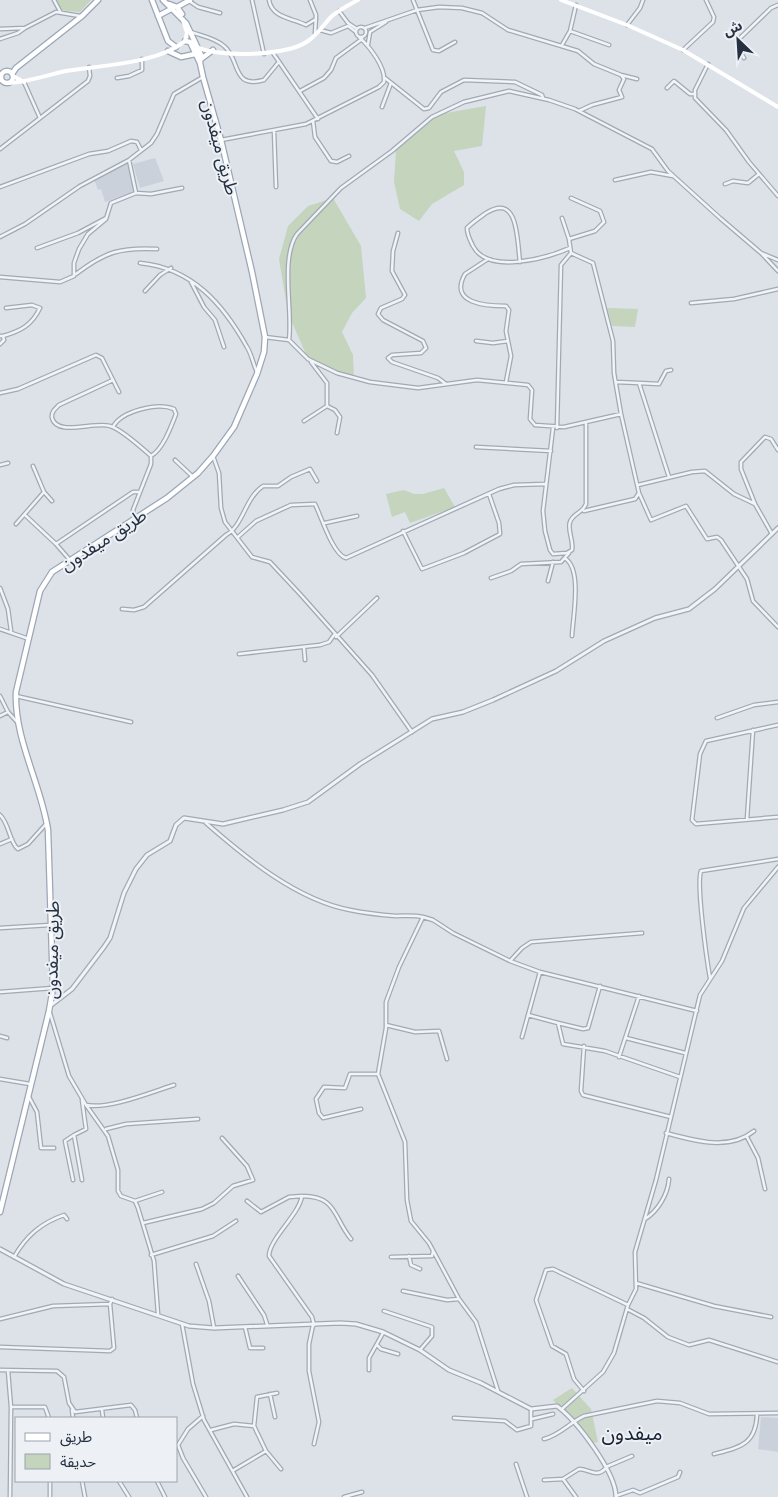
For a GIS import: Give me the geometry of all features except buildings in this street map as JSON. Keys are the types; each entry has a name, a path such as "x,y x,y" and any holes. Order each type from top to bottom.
{"main road":[{"path":"10,82 11,74 29,57 82,16 98,0"},
{"path":"152,0 168,41 167,52"},
{"path":"155,6 161,0 175,8"},
{"path":"196,46 230,52 264,54 303,45 339,11 358,0"},
{"path":"560,0 627,25 683,50 778,107"},
{"path":"158,16 190,1"},
{"name":"طريق ميفدون","path":"0,1212 50,1008 53,988 51,867 47,823 18,723 16,696 43,585 52,572 135,519 193,477 213,456 234,427 257,374 264,352 265,337 252,272 221,140 196,46 190,32 175,8"},
{"path":"24,82 11,74 1,75 2,83 24,82 167,52 185,41 187,33 183,20"},
{"path":"168,41 176,48"},
{"path":"185,41 190,42 200,61 213,50"},
{"path":"167,52 179,57 195,54"}],"street":[{"path":"54,0 60,13"},
{"path":"252,0 264,54"},
{"path":"269,0 271,7 282,18 306,25 316,19"},
{"path":"310,0 315,9 315,35"},
{"path":"413,0 433,50 439,52 455,42"},
{"path":"627,25 640,8 643,0"},
{"path":"683,50 714,22 706,0"},
{"path":"190,1 198,8 220,13"},
{"path":"562,45 570,31 576,5"},
{"path":"744,58 739,50 738,40 771,8 778,5"},
{"path":"320,30 331,33 348,26 357,30 416,10 438,7 475,10 508,30 556,46 562,45 578,51 584,58 598,66 637,79"},
{"path":"339,11 348,23 357,30 368,46 385,78 424,109 429,108 441,92 464,80 515,82 542,95 543,98"},
{"path":"0,39 18,33 52,13 82,16"},
{"path":"300,91 324,78 331,70 336,58 388,20"},
{"path":"0,28 25,28"},
{"path":"365,28 368,46"},
{"path":"570,31 608,45"},
{"path":"190,32 216,41 230,52 240,77 245,80 264,80 278,63"},
{"path":"272,53 318,119"},
{"path":"117,78 130,76 142,70 144,67 142,58"},
{"path":"708,64 694,94 697,101 726,130 778,196"},
{"path":"0,149 88,81 90,76 89,67"},
{"path":"579,111 592,105 622,98 619,90 624,79 621,75"},
{"path":"0,237 25,224 80,186 129,160 151,143 157,134 174,94 203,77"},
{"path":"221,140 274,131 313,121 334,108 376,89 384,83 385,78"},
{"path":"667,88 674,80 690,94 694,94"},
{"path":"24,82 40,118"},
{"path":"382,107 391,82"},
{"path":"289,340 288,289 293,242 297,234 337,192 403,142 432,116 448,108 503,91 543,98 579,111 652,149 675,176 761,252 778,271"},
{"path":"313,121 315,138 331,161 336,163 349,156"},
{"path":"274,131 276,187"},
{"path":"0,187 83,156 108,151 131,140 137,142 141,150"},
{"path":"129,160 136,193"},
{"path":"615,180 651,172 675,176"},
{"path":"725,184 733,181 748,183 759,174"},
{"path":"76,274 74,263 84,240 108,217 112,203 136,193 152,194 182,188"},
{"path":"569,238 595,231 604,222 600,211 571,198"},
{"path":"520,262 513,219 507,209 501,207 494,208 467,228 468,236 475,250 488,259 520,262 544,259 570,248"},
{"path":"37,248 78,233 108,217"},
{"path":"562,218 569,238 571,253"},
{"path":"398,233 393,251 392,271 405,295 402,299 381,308 378,314 392,325 423,341 426,348 421,353 392,355 388,358 392,362 438,378 446,384"},
{"path":"0,277 60,282 70,280 95,260 113,252 135,248 157,249"},
{"path":"761,252 778,260"},
{"path":"571,253 593,263 612,341 621,414 640,493 652,521 686,506 704,537 708,540 719,538 747,579 753,601 778,627"},
{"path":"569,553 553,554 549,547 543,517 550,451 555,428 561,265 571,253"},
{"path":"488,259 465,274 462,289 466,298 476,304 508,308 508,340 511,356 506,382"},
{"path":"140,263 171,268 190,280 214,300 248,347 257,374"},
{"path":"144,291 160,275 171,268"},
{"path":"190,280 204,307 215,320 224,347"},
{"path":"691,303 734,299 778,289"},
{"path":"0,344 4,340 2,336 18,332 27,326 40,308 32,305 6,308"},
{"path":"265,337 289,340 323,374 327,383 327,406"},
{"path":"476,341 493,343 508,340"},
{"path":"0,393 18,390 96,355 102,358 119,392"},
{"path":"308,359 337,373 370,382 418,388 477,380 530,386 532,392 531,422 535,425 555,428 586,423 621,414"},
{"path":"616,382 659,384 666,371 671,370"},
{"path":"113,380 53,410 52,416 56,425 63,428 86,425 113,427 151,456"},
{"path":"639,383 668,477"},
{"path":"113,427 118,418 127,414 161,406 174,410 176,414 172,424 156,453 151,456"},
{"path":"304,421 327,406"},
{"path":"327,406 337,412 340,417 338,433"},
{"path":"584,511 588,481 586,423"},
{"path":"772,534 755,504 740,462 765,436 771,438 778,450"},
{"path":"476,447 550,451"},
{"path":"135,519 133,510 150,464 151,456"},
{"path":"213,456 220,479 222,516 252,557 270,562 372,675 413,732"},
{"path":"175,460 193,477"},
{"path":"0,465 8,463"},
{"path":"33,466 44,492 52,501"},
{"path":"122,608 134,610 144,607 226,535 233,531 250,499 263,486 278,486 291,477 310,469 317,481"},
{"path":"638,485 703,470 734,494 755,504"},
{"path":"238,537 256,521 291,505 315,504 339,555 346,558 403,531 509,486 546,484"},
{"path":"16,524 44,492"},
{"path":"56,544 133,492 140,492"},
{"path":"491,578 510,572 521,564 561,562 566,558 573,546 570,523 573,517 584,511 635,499 640,493"},
{"path":"403,531 422,569 464,553 501,533 489,494"},
{"path":"25,515 56,544 69,560"},
{"path":"324,523 357,516"},
{"path":"206,823 223,824 308,802 360,764 432,720 463,712 523,687 556,671 604,641 655,618 689,609 739,567 778,528"},
{"path":"566,558 574,566 576,579 572,636"},
{"path":"548,581 553,562"},
{"path":"0,588 8,609 11,632"},
{"path":"239,654 304,648 329,642 377,598"},
{"path":"0,629 30,639"},
{"path":"304,648 305,660"},
{"path":"0,696 8,712 18,723"},
{"path":"16,696 131,722"},
{"path":"717,718 754,705 778,702"},
{"path":"0,716 8,712"},
{"path":"778,725 708,740 704,743 700,754 692,820 696,824 778,817"},
{"path":"747,819 753,730"},
{"path":"0,815 9,827 16,848 21,848 33,840 47,823"},
{"path":"162,1192 135,1201 121,1196 117,1190 118,1170 106,1129 86,1105 69,1076 50,1008 72,989 104,947 114,928 124,893 142,861 157,847 170,841 176,825 184,818 196,818 206,823 254,863 294,887 330,904 388,915 423,917 434,920 460,936 510,961 540,972 697,1011"},
{"path":"0,844 12,838"},
{"path":"710,979 699,880 701,871 778,859"},
{"path":"562,1409 584,1391 611,1361 626,1309 635,1292 635,1252 671,1118 700,995 727,951 744,908 778,867"},
{"path":"423,917 399,966 387,997 386,1025 378,1074 405,1142 407,1200 411,1221 434,1251 459,1299 479,1328 498,1391"},
{"path":"0,928 52,925"},
{"path":"510,961 522,948 531,942 642,933"},
{"path":"522,1037 540,972"},
{"path":"528,1015 584,1029 589,1027 600,986"},
{"path":"0,992 53,988"},
{"path":"620,1057 639,996"},
{"path":"558,1023 562,1043 584,1046 680,1077"},
{"path":"386,1025 415,1032 439,1030 447,1059"},
{"path":"0,1036 6,1038"},
{"path":"626,1038 686,1053"},
{"path":"584,1046 581,1091 583,1095 671,1118"},
{"path":"361,1109 323,1118 319,1113 316,1099 324,1088 345,1088 350,1074 378,1074"},
{"path":"0,1079 30,1084"},
{"path":"86,1105 93,1107 174,1085"},
{"path":"28,1096 37,1112 41,1148 54,1148"},
{"path":"73,1180 65,1141 86,1130 82,1099"},
{"path":"106,1129 126,1124 198,1119"},
{"path":"666,1133 691,1140 726,1143 746,1137 754,1131"},
{"path":"74,1135 82,1180"},
{"path":"746,1137 758,1158 765,1189"},
{"path":"143,1223 202,1209 214,1202 233,1186 253,1180 247,1166 222,1138"},
{"path":"645,1219 651,1215 668,1191 670,1179"},
{"path":"302,1196 299,1208 281,1230 269,1254 312,1317 313,1325 308,1365 319,1422 314,1444"},
{"path":"247,1201 261,1212 290,1197 315,1197 328,1201 351,1239"},
{"path":"135,1201 143,1223 155,1271 158,1314"},
{"path":"14,1257 27,1236 56,1218 64,1215 67,1219"},
{"path":"151,1255 213,1236 236,1221"},
{"path":"0,1251 64,1284 158,1314 182,1324 214,1328 267,1324 356,1324 384,1332 420,1350 449,1370 498,1391 530,1409 557,1406 562,1409 588,1437 613,1482 616,1496 633,1490 640,1492 678,1477 680,1472"},
{"path":"391,1257 432,1256 434,1251"},
{"path":"408,1256 411,1266 420,1269"},
{"path":"196,1264 209,1301 214,1328"},
{"path":"584,1391 574,1379 566,1354 554,1348 549,1341 536,1298 542,1277 546,1270 553,1269 628,1305"},
{"path":"238,1276 264,1315 267,1324"},
{"path":"636,1283 714,1306 771,1317"},
{"path":"403,1291 447,1300 459,1299"},
{"path":"0,1347 110,1352 114,1348 110,1304 112,1300"},
{"path":"0,1319 45,1307 110,1304"},
{"path":"626,1309 644,1318 668,1337 682,1343 690,1345 709,1340 778,1362"},
{"path":"384,1311 432,1327 432,1336 420,1350"},
{"path":"182,1324 196,1393 203,1416 247,1497"},
{"path":"245,1325 250,1348 263,1348"},
{"path":"369,1370 369,1358 384,1332"},
{"path":"377,1345 381,1349 398,1354"},
{"path":"0,1370 61,1372 64,1377 73,1417"},
{"path":"8,1371 11,1407 10,1497"},
{"path":"278,1393 257,1397 254,1426 266,1450 281,1469"},
{"path":"270,1394 275,1417"},
{"path":"544,1439 556,1435 573,1421 589,1414 656,1401 680,1403 709,1414 778,1413"},
{"path":"71,1407 75,1412 130,1405 135,1410 137,1417"},
{"path":"11,1407 45,1407 48,1417"},
{"path":"454,1418 505,1420 517,1430 531,1426 530,1409"},
{"path":"102,1410 103,1417"},
{"path":"532,1419 553,1414"},
{"path":"714,1454 737,1448 745,1443 756,1431 757,1414"},
{"path":"203,1416 188,1429 178,1445 183,1458 206,1497"},
{"path":"211,1430 241,1424 254,1426"},
{"path":"234,1470 266,1450"},
{"path":"544,1480 563,1479 579,1469 596,1474 602,1473 605,1468 632,1456"},
{"path":"516,1464 527,1497"},
{"path":"563,1479 576,1497"},
{"path":"50,1482 50,1497"},
{"path":"82,1482 85,1497"},
{"path":"120,1482 129,1497"},
{"path":"158,1482 165,1497"},
{"path":"344,1497 362,1492"}],"shaded area":[{"path":"155,158 164,181 140,188 133,164"},
{"path":"128,160 136,191 105,202 101,189 98,190 94,179"},
{"path":"761,1417 778,1418 778,1452 758,1449"}],"green space":[{"path":"53,0 91,0 80,12 57,10"},
{"path":"486,106 482,146 454,151 464,172 464,185 432,204 419,221 400,209 394,182 396,150 440,114"},
{"path":"333,198 361,246 366,298 352,313 342,332 353,355 354,379 308,359 288,313 279,259 288,226 308,206"},
{"path":"607,308 638,309 635,327 612,326"},
{"path":"444,488 455,507 410,523 405,512 392,517 386,494 404,490 414,494 423,494"},
{"path":"572,1388 591,1409 598,1442 593,1443 553,1400"}],"district":[{"name":"ميفدون","path":"632,1432"}]}
